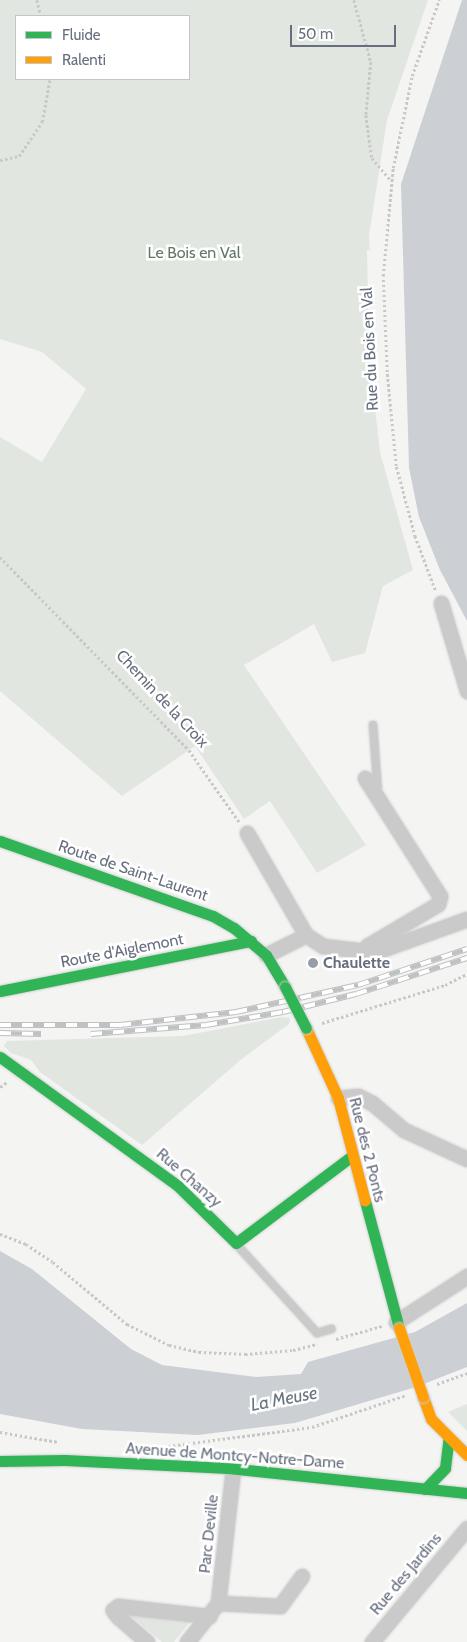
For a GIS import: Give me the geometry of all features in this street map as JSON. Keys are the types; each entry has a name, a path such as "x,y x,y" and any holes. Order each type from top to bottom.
{"street":[{"path":"441,603 467,691"},
{"path":"365,778 440,896 438,904 367,946 365,951"},
{"path":"247,833 306,935 323,946 365,951 381,950 467,919"},
{"name":"Route de Saint-Laurent","path":"0,841 213,916 251,941 266,954"},
{"path":"266,954 306,935"},
{"name":"Route d'Aiglemont","path":"0,991 251,941"},
{"name":"Rue des 2 Ponts","path":"266,954 306,1028 338,1098 398,1325 431,1419 467,1455"},
{"name":"Rue Chanzy","path":"0,1057 178,1186 236,1243"},
{"path":"338,1098 358,1096 372,1103 404,1130 467,1159"},
{"path":"236,1243 352,1156"},
{"path":"398,1325 467,1276"},
{"path":"426,1489 445,1468 449,1437"},
{"name":"Avenue de Montcy-Notre-Dame","path":"0,1461 65,1460 233,1469 467,1493"},
{"name":"Parc Deville","path":"186,1642 218,1603 233,1469"},
{"name":"Rue des Jardins","path":"372,1642 467,1528"},
{"path":"218,1603 280,1606 302,1576"},
{"path":"147,1642 118,1617 113,1610 118,1606 209,1616"}],"lane":[{"path":"373,725 379,800"},
{"path":"236,1243 316,1332 331,1329"}],"path":[{"path":"37,0 41,15"},
{"path":"354,0 371,62 366,115 372,158 392,181"},
{"name":"Rue du Bois en Val","path":"439,0 412,76 392,181 383,276 387,372 396,466 415,537 441,603"},
{"path":"0,160 20,156 42,122 50,80"},
{"name":"Chemin de la Croix","path":"0,557 189,750 247,833"},
{"path":"306,1028 445,986 467,974"},
{"path":"0,1234 26,1244 53,1262 127,1324 170,1345 199,1352 245,1354 293,1350 324,1342"},
{"path":"333,1340 398,1325"},
{"path":"433,1385 467,1373"},
{"path":"159,1447 225,1441 312,1427 408,1394"},
{"path":"0,1432 59,1442"}],"green space":[{"name":"Le Bois en Val","path":"0,0 428,0 387,120 369,236 370,250 367,250 369,355 380,452 413,570 383,586 365,653 332,662 314,624 244,665 366,845 317,873 270,801 244,819 195,746 122,796 0,691 0,437 42,462 86,389 42,352 0,339"},
{"path":"282,1017 290,1018 289,1024 243,1058 142,1145 40,1072 31,1060 11,1053 4,1046 7,1041 183,1036"},
{"path":"467,1404 467,1431 448,1412"},
{"path":"127,1613 193,1618 174,1642 162,1642"}],"water":[{"path":"462,0 467,0 467,621 440,570 419,517 409,468 401,184"},
{"name":"La Meuse","path":"0,1251 32,1269 131,1349 162,1365 256,1377 301,1374 308,1362 415,1332 467,1303 467,1367 416,1387 295,1423 198,1435 82,1429 0,1414"}],"railway":[{"path":"0,1025 120,1025 236,1012 358,985 467,949"},
{"path":"91,1034 206,1025 283,1012 356,994 467,958"},
{"path":"0,1033 41,1034"}],"traffic: fast":[{"path":"0,841 213,916 234,928 266,955 285,987"},
{"path":"0,991 251,941"},
{"path":"285,987 306,1028"},
{"path":"0,1057 178,1186 236,1243 352,1156"},
{"path":"365,1201 399,1328"},
{"path":"425,1489 445,1468 449,1437"},
{"path":"0,1461 65,1460 228,1468 467,1493"}],"traffic: slow":[{"path":"306,1028 338,1098 365,1201"},
{"path":"399,1328 423,1397"},
{"path":"423,1397 431,1419 467,1455"}],"place":[{"name":"Chaulette","path":"313,963"}]}
